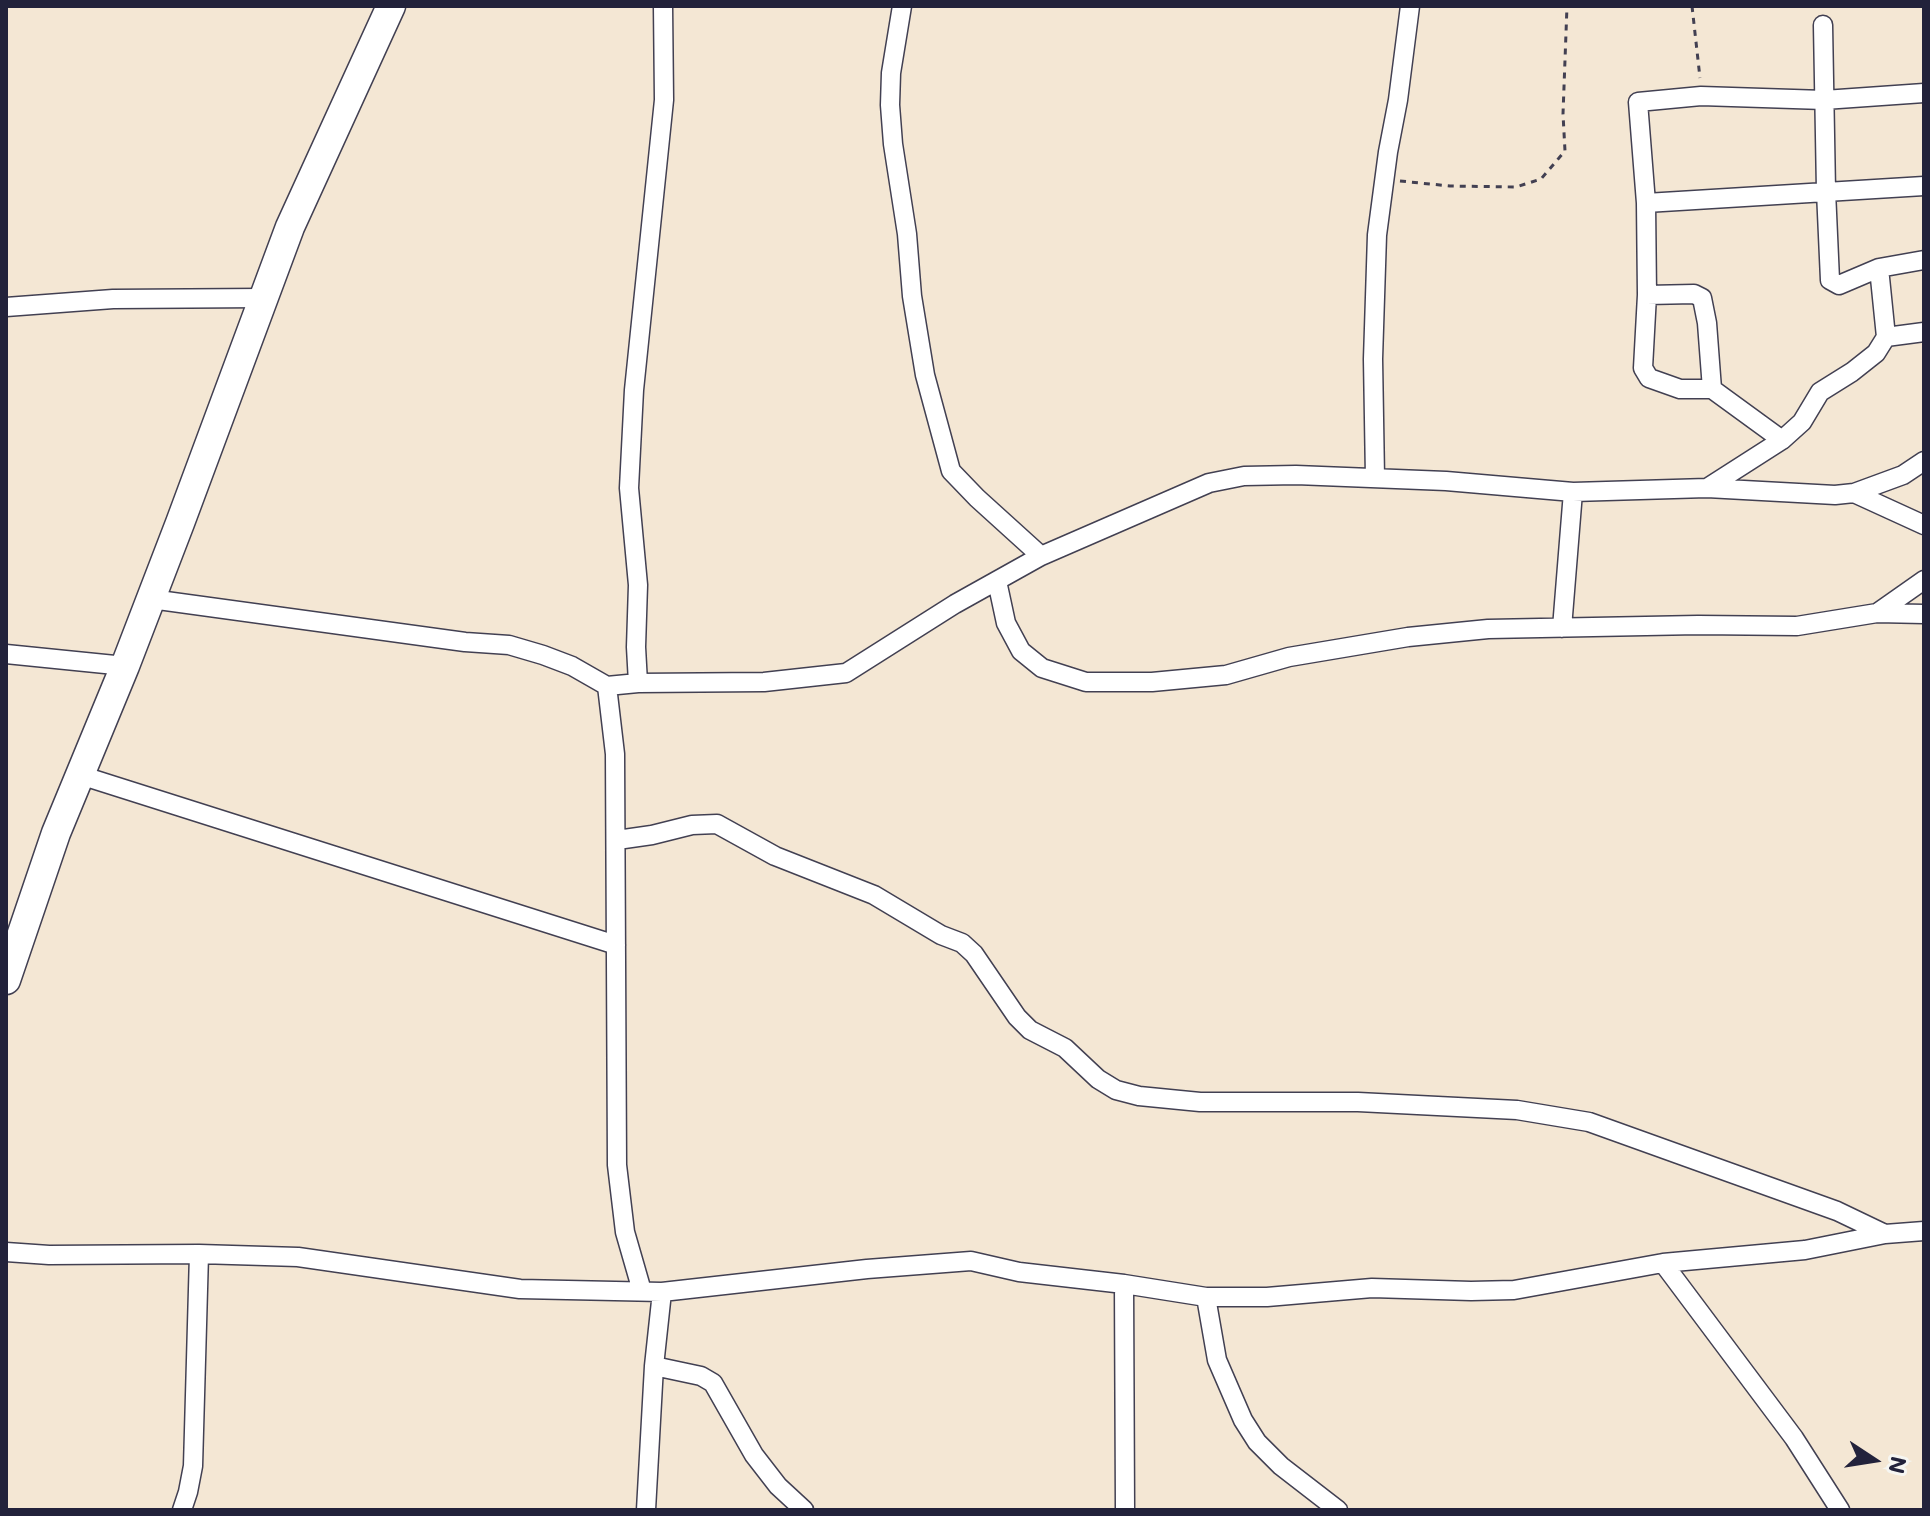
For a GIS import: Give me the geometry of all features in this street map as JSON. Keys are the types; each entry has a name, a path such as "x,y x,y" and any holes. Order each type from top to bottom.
{"main road":[{"path":"6,980 56,833 151,599 290,227 391,6"}],"street":[{"path":"638,683 638,585 629,488 634,390 664,100 663,6"},
{"path":"902,6 891,73 890,105 912,296 925,375 951,471 1041,556"},
{"path":"1375,478 1373,359 1377,235 1410,6"},
{"path":"1823,25 1830,280 1839,285 1879,268 1924,260"},
{"path":"1782,440 1712,389 1680,389 1649,378 1643,368 1647,295 1646,203 1638,102 1701,96 1824,100 1924,93"},
{"path":"1646,203 1924,186"},
{"path":"1707,488 1782,440 1802,422 1820,392 1876,353 1886,337 1879,268"},
{"path":"1647,295 1694,294 1702,298 1712,389"},
{"path":"6,307 113,299 264,298"},
{"path":"1886,337 1924,332"},
{"path":"151,599 465,642 509,645 572,666 607,686 764,682 846,673 955,604 1041,556 1209,483 1244,476 1446,481 1573,492 1707,488 1835,495 1854,493 1903,475 1924,461"},
{"path":"1562,628 1573,492"},
{"path":"1854,493 1924,525"},
{"path":"1877,613 1924,580"},
{"path":"997,581 1006,623 1021,651 1042,668 1086,682 1152,682 1226,675 1289,657 1408,637 1488,629 1797,626 1877,613 1924,614"},
{"path":"6,654 125,666"},
{"path":"607,686 615,754 617,840 617,1165 625,1232 642,1291"},
{"path":"80,775 616,945"},
{"path":"617,840 692,825 717,824 775,856 874,895 941,935 962,943 974,954 1017,1017 1030,1030 1065,1048 1098,1079 1116,1090 1139,1096 1200,1102 1358,1102 1517,1110 1589,1122 1837,1211 1885,1234"},
{"path":"6,1252 298,1257 520,1289 662,1292 867,1269 971,1261 1019,1272 1206,1297 1267,1297 1372,1288 1514,1290 1663,1263 1805,1250 1885,1234 1924,1231"},
{"path":"182,1510 193,1466 199,1254"},
{"path":"1663,1263 1794,1438 1840,1510"},
{"path":"1124,1284 1125,1510"},
{"path":"646,1510 654,1366 662,1292"},
{"path":"1206,1297 1217,1360 1243,1420 1257,1442 1281,1466 1338,1510"},
{"path":"654,1366 701,1376 713,1383 754,1455 778,1486 804,1510"}],"path":[{"path":"1385,179 1450,186 1516,187 1541,179 1565,151 1563,114 1567,6"},
{"path":"1692,6 1701,96"}]}
